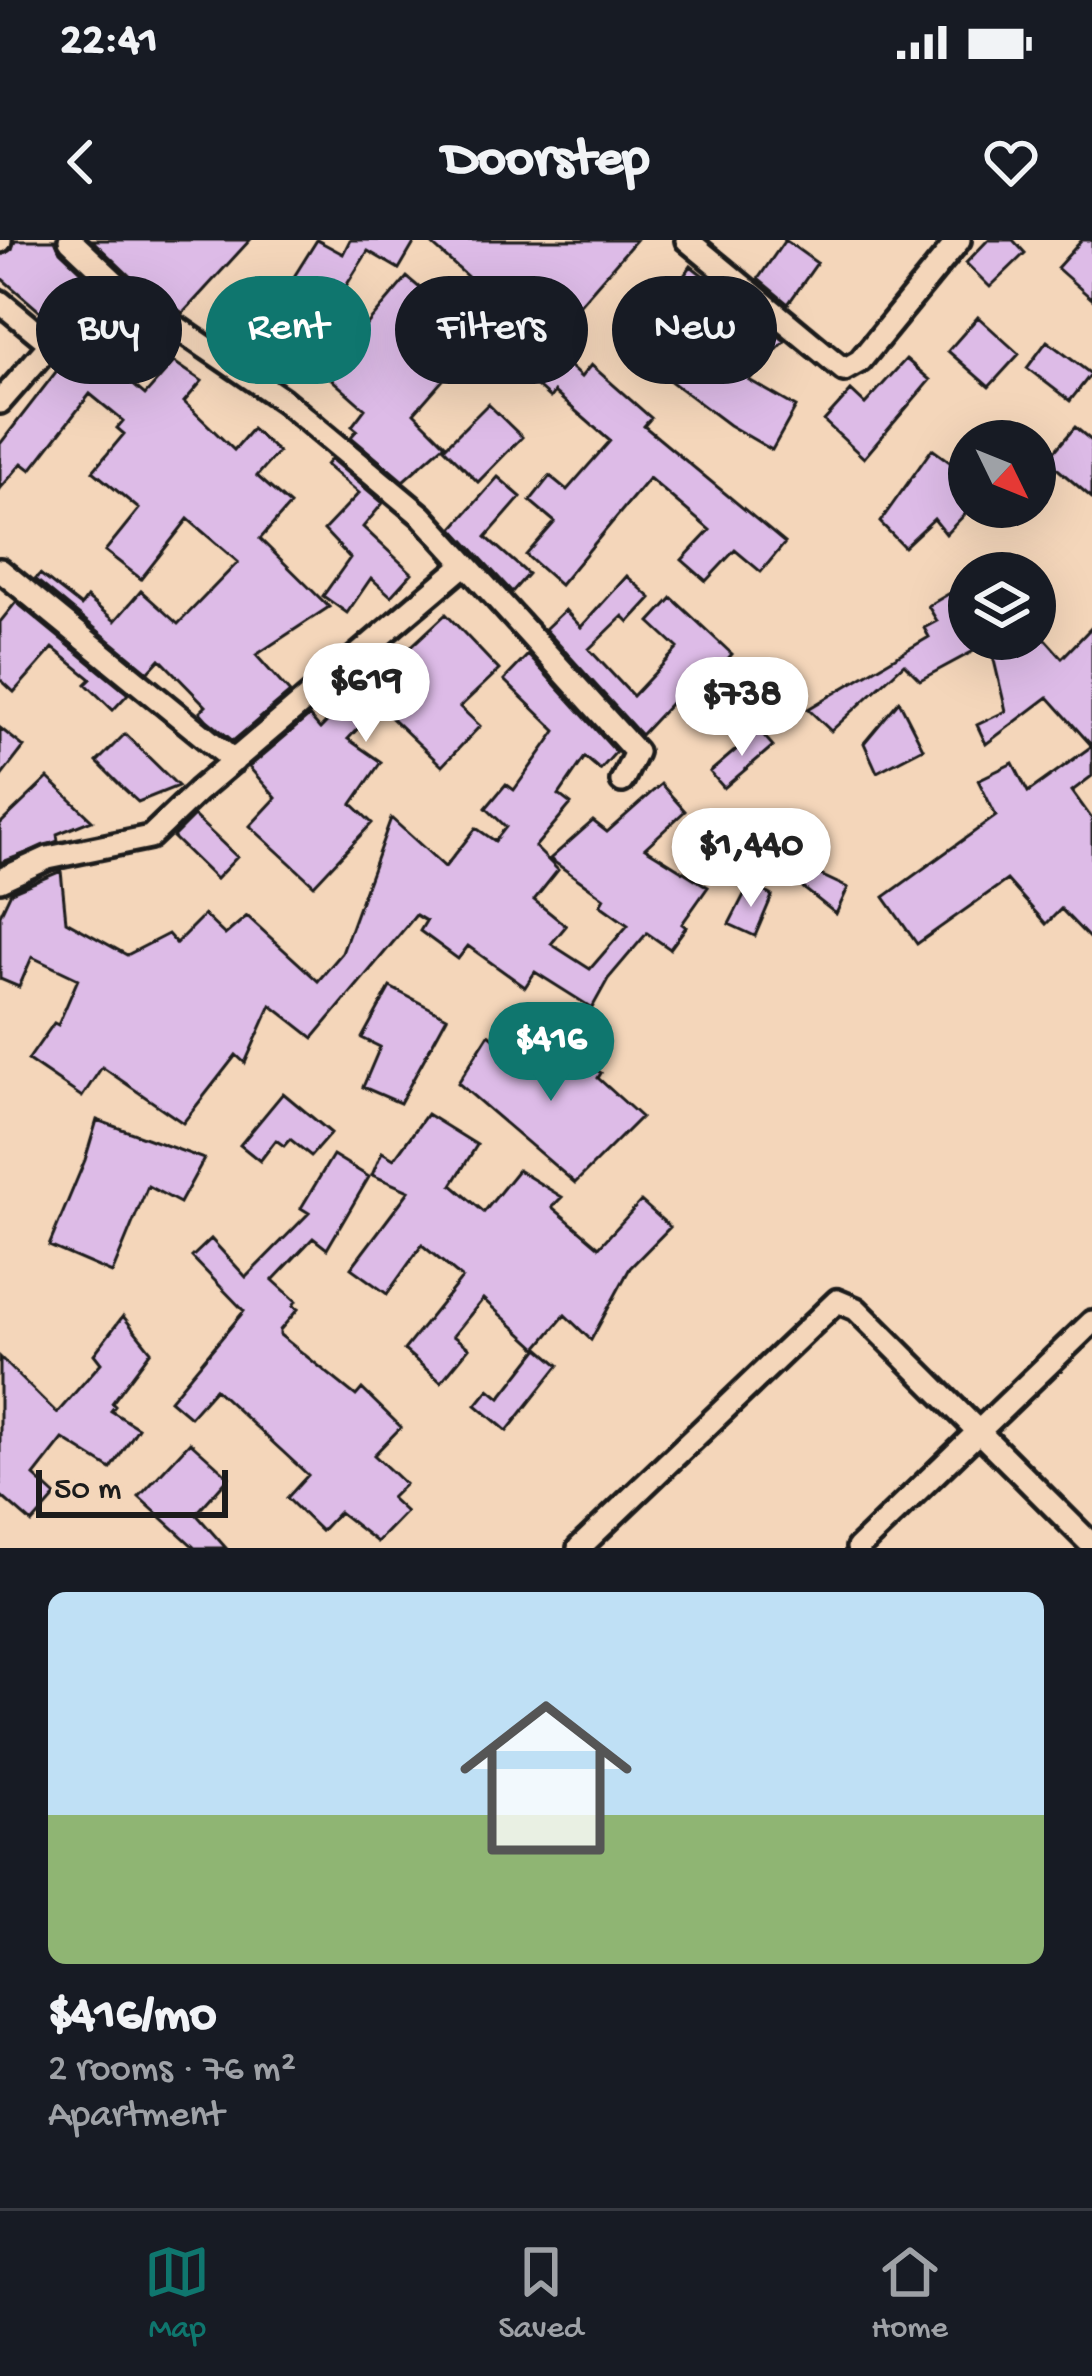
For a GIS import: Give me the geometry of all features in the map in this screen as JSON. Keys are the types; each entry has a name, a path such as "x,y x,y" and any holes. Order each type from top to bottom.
{"street":[{"path":"70,240 125,292 283,400 422,516 636,752 622,781"},
{"path":"687,240 844,370 860,361 959,240"},
{"path":"0,302 45,339 48,347 0,402"},
{"path":"0,880 48,857 150,837 465,564"},
{"path":"0,570 234,760"},
{"path":"579,1548 837,1301 856,1309 1092,1545"},
{"path":"858,1548 1092,1322"}],"building":[{"path":"15,240 55,240 86,276 36,276 36,308 0,277 0,256 12,249"},
{"path":"92,240 250,240 217,276 206,276 206,288 183,313 182,276 130,276"},
{"path":"317,240 343,254 350,240 416,240 399,269 368,251 352,276 294,276"},
{"path":"427,240 636,240 588,295 588,276 467,276"},
{"path":"785,240 817,263 788,304 777,295 777,276 760,276"},
{"path":"988,240 1013,240 1025,253 990,287 966,263"},
{"path":"1082,240 1092,240 1092,299 1057,268"},
{"path":"691,266 704,276 684,276"},
{"path":"395,291 395,384 439,384 414,413 445,444 403,481 351,437 357,430 352,426 365,409 337,384 371,384 371,320"},
{"path":"978,317 1019,354 989,387 948,351"},
{"path":"1047,341 1091,374 1070,401 1027,368"},
{"path":"906,359 930,380 864,458 824,421 851,391 865,404"},
{"path":"591,365 651,418 644,426 785,543 761,572 735,550 706,581 682,560 710,530 649,478 560,585 526,555 555,522 530,501 550,476 567,490 610,441 554,392 550,398 534,384 588,384"},
{"path":"182,367 202,381 184,402 234,450 252,429 278,452 257,476 290,505 260,539 329,607 256,655 290,693 233,741 207,720 200,712 206,706 160,659 148,672 35,579 40,574 81,606 87,598 115,621 141,591 178,624 238,562 188,519 141,579 105,551 139,509 93,471 124,434 117,428 123,421 90,394 31,470 22,463 0,489 0,444 47,384 132,384 145,395 155,384 182,384"},
{"path":"674,384 756,384 796,407 772,450"},
{"path":"488,404 522,437 478,482 444,448"},
{"path":"1075,427 1092,441 1092,498 1056,468 1056,449"},
{"path":"932,449 948,461 948,528 952,528 946,534 934,519 904,547 880,522"},
{"path":"331,459 383,503 363,527 412,573 391,596 371,578 347,613 323,596 350,558 324,530 359,493 326,465"},
{"path":"498,477 521,497 486,537 528,574 512,592 453,528"},
{"path":"627,576 651,598 629,622 623,616 589,649 633,696 678,648 650,622 672,598 732,654 710,679 701,671 641,735 545,629 565,610 581,627"},
{"path":"948,594 948,660 957,660 920,680 904,664 831,731 808,709 929,637 924,628 937,621 928,606"},
{"path":"16,602 128,694 113,710 86,684 91,679 53,648 14,692 0,679 0,622"},
{"path":"446,614 499,670 460,707 480,726 442,766 379,706 348,739 381,762 352,804 372,823 314,885 250,826 276,798 249,767 309,716 320,729 351,697 342,689 393,645 403,654"},
{"path":"1092,627 1092,746 1048,697 986,744 977,725 1006,711 994,660 1056,660 1056,651 1062,658"},
{"path":"528,655 616,752 600,770 585,757 559,795 571,804 535,847 558,870 534,900 566,926 551,944 590,969 628,925 600,905 604,898 550,859 593,821 607,832 661,784 685,811 645,848 708,887 670,949 647,933 608,979 592,1008 535,972 525,987 468,946 458,959 420,931 426,921 416,915 313,1038 271,1005 245,1063 236,1055 183,1123 102,1067 82,1097 28,1060 54,1023 58,1025 78,979 32,957 19,987 0,979 0,915 11,892 61,871 66,921 127,955 168,934 176,943 204,915 225,935 247,916 318,981 342,953 391,818 445,867 476,828 495,841 506,827 486,808 506,784 514,790 556,731 504,680"},
{"path":"899,701 923,748 877,772 864,743"},
{"path":"0,728 24,747 0,778"},
{"path":"759,730 773,746 724,788 710,772"},
{"path":"125,734 178,786 138,802 124,789 97,762"},
{"path":"1092,746 1092,776 1072,791 1092,819 1092,941 1061,909 1046,924 1007,880 917,944 884,897 996,816 978,780 1013,763 1028,792"},
{"path":"48,778 92,820 57,834 58,841 0,863 0,824"},
{"path":"194,816 237,857 216,879 173,837"},
{"path":"790,853 810,870 848,888 836,914 777,867"},
{"path":"750,883 772,896 755,936 729,924"},
{"path":"390,987 447,1017 400,1103 363,1087 380,1047 362,1038"},
{"path":"489,1034 537,1072 556,1043 601,1073 598,1078 641,1117 575,1183 458,1083"},
{"path":"283,1093 331,1133 311,1156 290,1139 284,1146 276,1140 260,1161 240,1145"},
{"path":"427,1114 477,1145 452,1185 484,1212 518,1170 562,1197 552,1207 599,1247 641,1201 670,1227 630,1268 591,1340 565,1315 537,1348 483,1299 453,1336 469,1348 441,1382 404,1350 462,1278 422,1245 387,1294 351,1268 409,1191 372,1175 382,1152 394,1159"},
{"path":"97,1120 204,1159 180,1203 148,1186 112,1273 49,1246"},
{"path":"333,1155 369,1177 327,1249 313,1238 273,1280 296,1301 293,1306 298,1309 280,1335 356,1396 362,1389 401,1427 374,1455 405,1484 391,1498 406,1512 377,1542 339,1512 321,1531 287,1498 308,1475 215,1389 190,1417 170,1400 244,1311 192,1257 211,1239 246,1277 309,1213 301,1208"},
{"path":"123,1316 151,1351 112,1403 111,1411 138,1428 111,1469 63,1439 34,1476 56,1496 32,1523 0,1495 0,1357 57,1413 101,1363 94,1354"},
{"path":"539,1348 559,1365 507,1431 476,1405 489,1389 500,1398"},
{"path":"190,1442 229,1477 196,1514 226,1548 195,1548 139,1497"}]}
